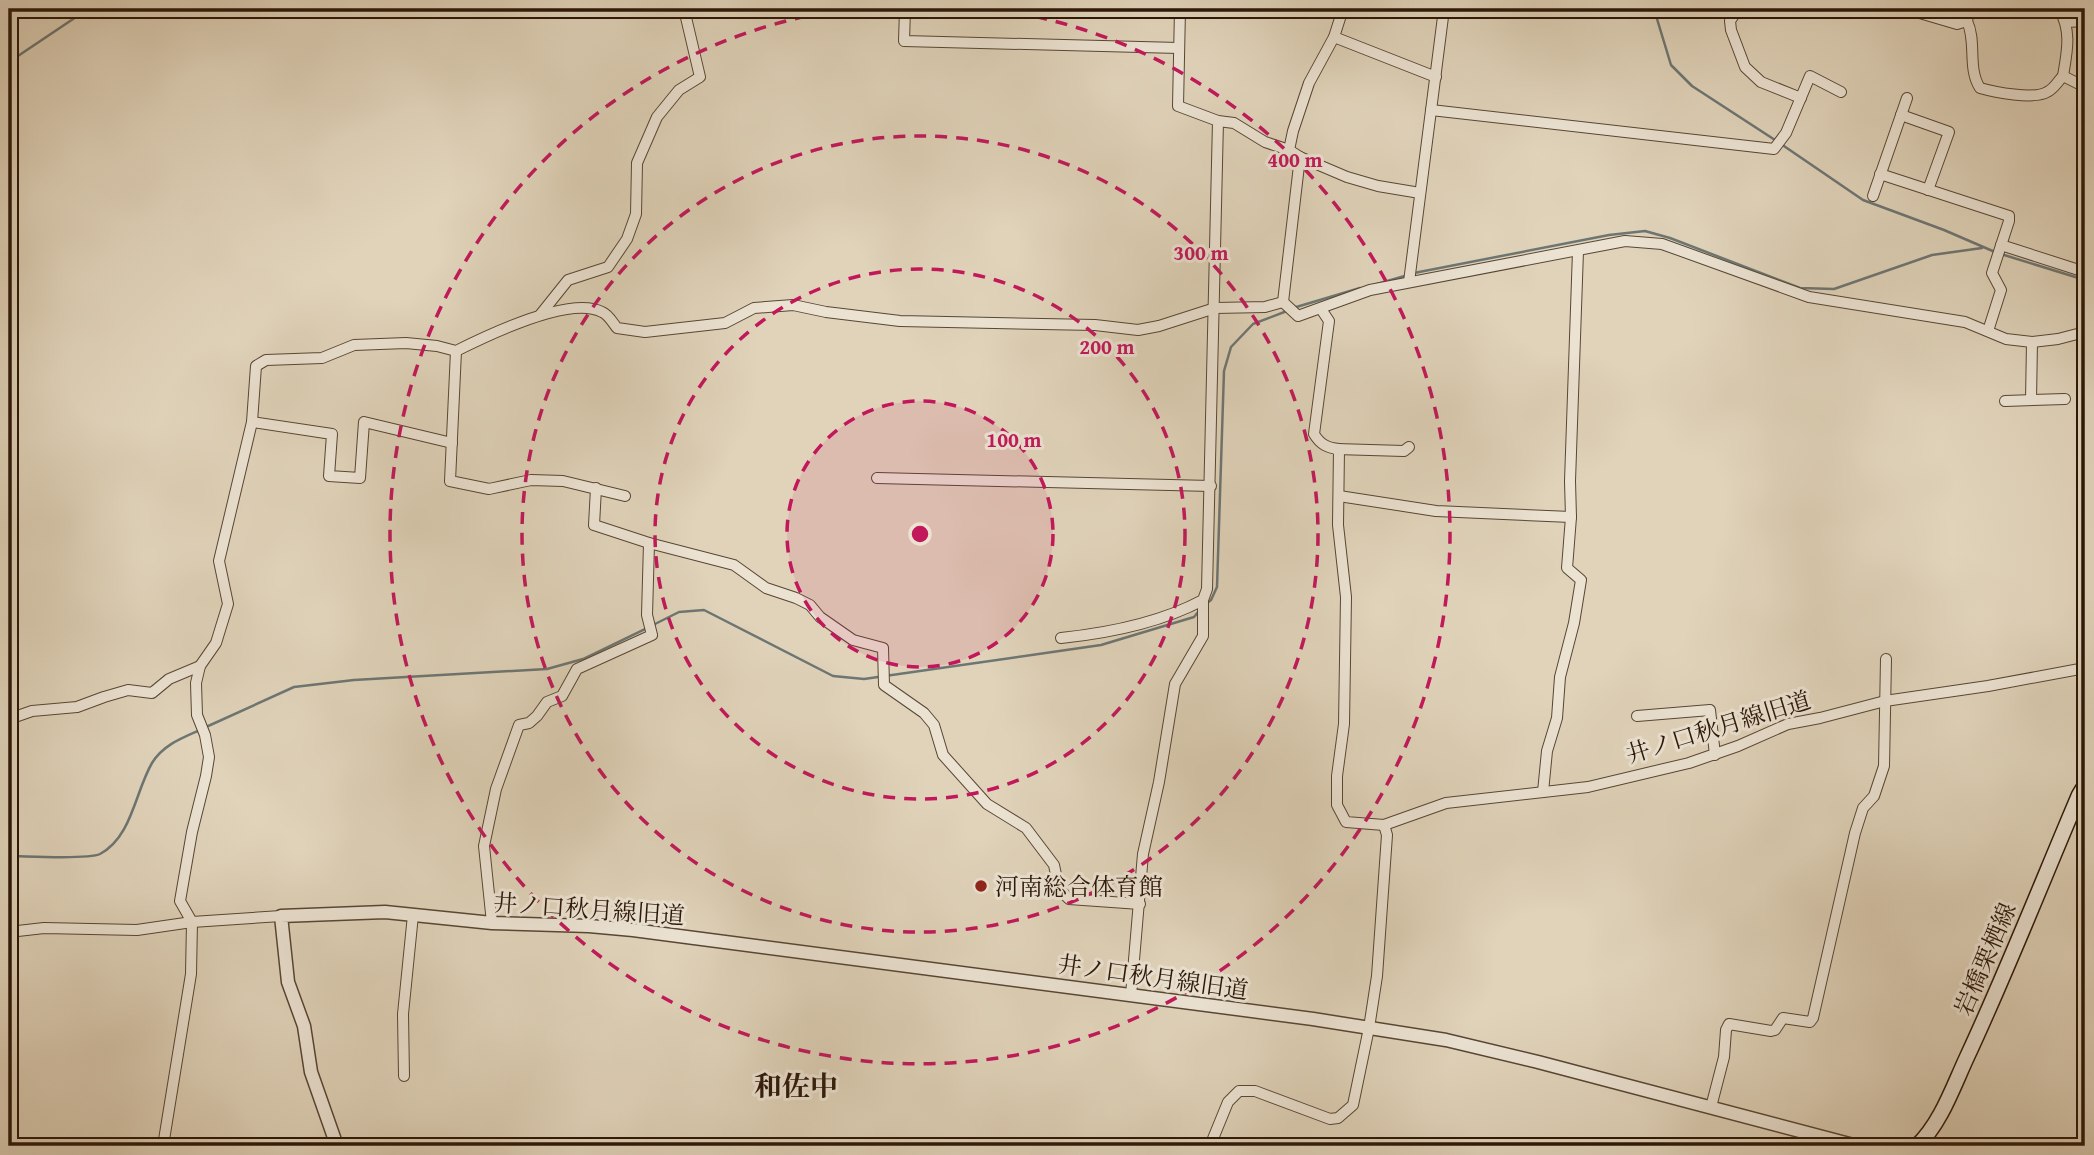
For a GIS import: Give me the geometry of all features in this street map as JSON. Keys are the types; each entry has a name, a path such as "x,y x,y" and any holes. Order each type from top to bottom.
{"main road":[{"name":"岩橋栗栖線","path":"1917,1146 1926,1138 1942,1110 1987,1013 2085,785"}],"street":[{"path":"540,315 568,280 608,267 627,239 636,214 637,163 657,117 679,90 700,77 684,9"},
{"path":"905,9 904,41 1179,48"},
{"path":"1180,9 1178,106 1218,121 1234,123 1265,142 1347,177 1378,186 1420,193"},
{"path":"1289,150 1309,83 1334,37 1343,9"},
{"path":"1409,282 1444,9"},
{"path":"1738,9 1730,21 1731,30 1745,66 1761,82 1801,98"},
{"path":"1906,9 1957,24 1967,20"},
{"path":"1969,9 1967,20 1973,40 1974,78 1979,88 1994,92 2039,95 2048,92 2063,76 2067,22 2059,9"},
{"path":"2067,22 2085,21"},
{"path":"1334,37 1436,77"},
{"path":"1431,110 1773,149 1786,133 1810,76 1841,92"},
{"path":"2063,76 2085,87"},
{"path":"1873,196 1907,98"},
{"path":"1901,115 1949,132 1928,190"},
{"path":"1131,995 1143,853 1159,782 1175,684 1203,636 1205,619 1203,600 1207,589 1218,121"},
{"path":"1284,304 1300,157"},
{"path":"1880,174 2009,216 1992,273 2001,290 1988,331"},
{"path":"163,1146 191,974 192,922 180,901 209,757 205,735 197,715 196,683 201,666 216,643 228,604 219,561 252,422 256,366 266,359 322,358 354,345 406,343 456,351 488,334 540,315 584,308 603,312 617,328 645,332 725,323 754,308 793,306 900,321 1094,325 1138,330 1215,308 1284,304 1298,316 1370,290 1625,241 1662,244 1809,297 1965,322 2007,339 2032,342 2058,340 2085,332"},
{"path":"2001,245 2085,272"},
{"path":"1544,792 1547,751 1557,718 1560,677 1574,623 1581,580 1567,568 1571,517 1578,251"},
{"path":"1321,309 1329,321 1314,433 1319,442 1336,449 1404,451 1409,447"},
{"path":"2031,400 2032,342"},
{"path":"456,351 450,481 489,489 531,480 563,481 625,496"},
{"path":"2005,401 2065,399"},
{"path":"252,422 332,434 329,476 360,478 364,422 452,443"},
{"path":"1210,1146 1228,1102 1239,1091 1255,1091 1330,1119 1338,1118 1353,1105 1369,1028 1379,950 1387,835 1384,825 1346,822 1337,805 1337,776 1344,724 1346,597 1338,525 1339,449 1336,449"},
{"path":"877,478 1210,486"},
{"path":"596,488 594,525 649,543 734,565 766,588 810,605 820,617 853,640 883,648 884,685 924,713 934,725 943,755 987,804 1026,828 1054,865 1059,889 1069,899 1140,904"},
{"path":"1339,496 1436,511 1571,517"},
{"path":"492,923 484,846 496,789 519,725 529,723 547,702 562,696 577,669 652,635 647,615 649,543"},
{"path":"1061,638 1101,634 1184,610 1203,600"},
{"path":"1711,1107 1724,1057 1729,1024 1771,1031 1775,1030 1783,1018 1810,1022 1813,1018 1855,833 1863,808 1874,796 1884,766 1886,660"},
{"path":"9,709 12,718 32,711 77,707 128,690 152,693 169,679 201,666"},
{"name":"井ノ口秋月線旧道","path":"1384,825 1446,803 1588,787 1689,763 1788,724 1885,701 2085,668"},
{"path":"1637,716 1710,710 1715,755"},
{"name":"井ノ口秋月線旧道","path":"9,932 44,928 137,930 192,922 281,915 385,912 492,923 633,930 1131,995 1446,1040 1857,1146"},
{"path":"281,915 288,982 304,1027 311,1072 337,1146"},
{"path":"404,1076 402,1014 413,915"}],"waterway":[{"path":"9,62 88,9"},
{"path":"1654,9 1671,65 1692,86 1775,140"},
{"path":"1781,144 1863,200 1995,252"},
{"path":"1414,273 1609,235 1645,231 1800,288 1834,289 1932,255 1982,248"},
{"path":"2001,254 2085,280"},
{"path":"1377,284 1408,275"},
{"path":"1293,308 1360,288"},
{"path":"1206,604 1217,587 1224,371 1231,347 1253,324 1287,311"},
{"path":"653,625 679,612 704,610 833,676 864,679 1101,645 1194,617 1199,611"},
{"path":"206,727 294,687 354,680 547,669 583,659 647,628"},
{"path":"9,856 70,857 100,854 111,846 126,825 156,757 173,743 200,730"}],"place":[{"name":"河南総合体育館","path":"981,886"}],"district":[{"name":"和佐中","path":"796,1085"}]}
